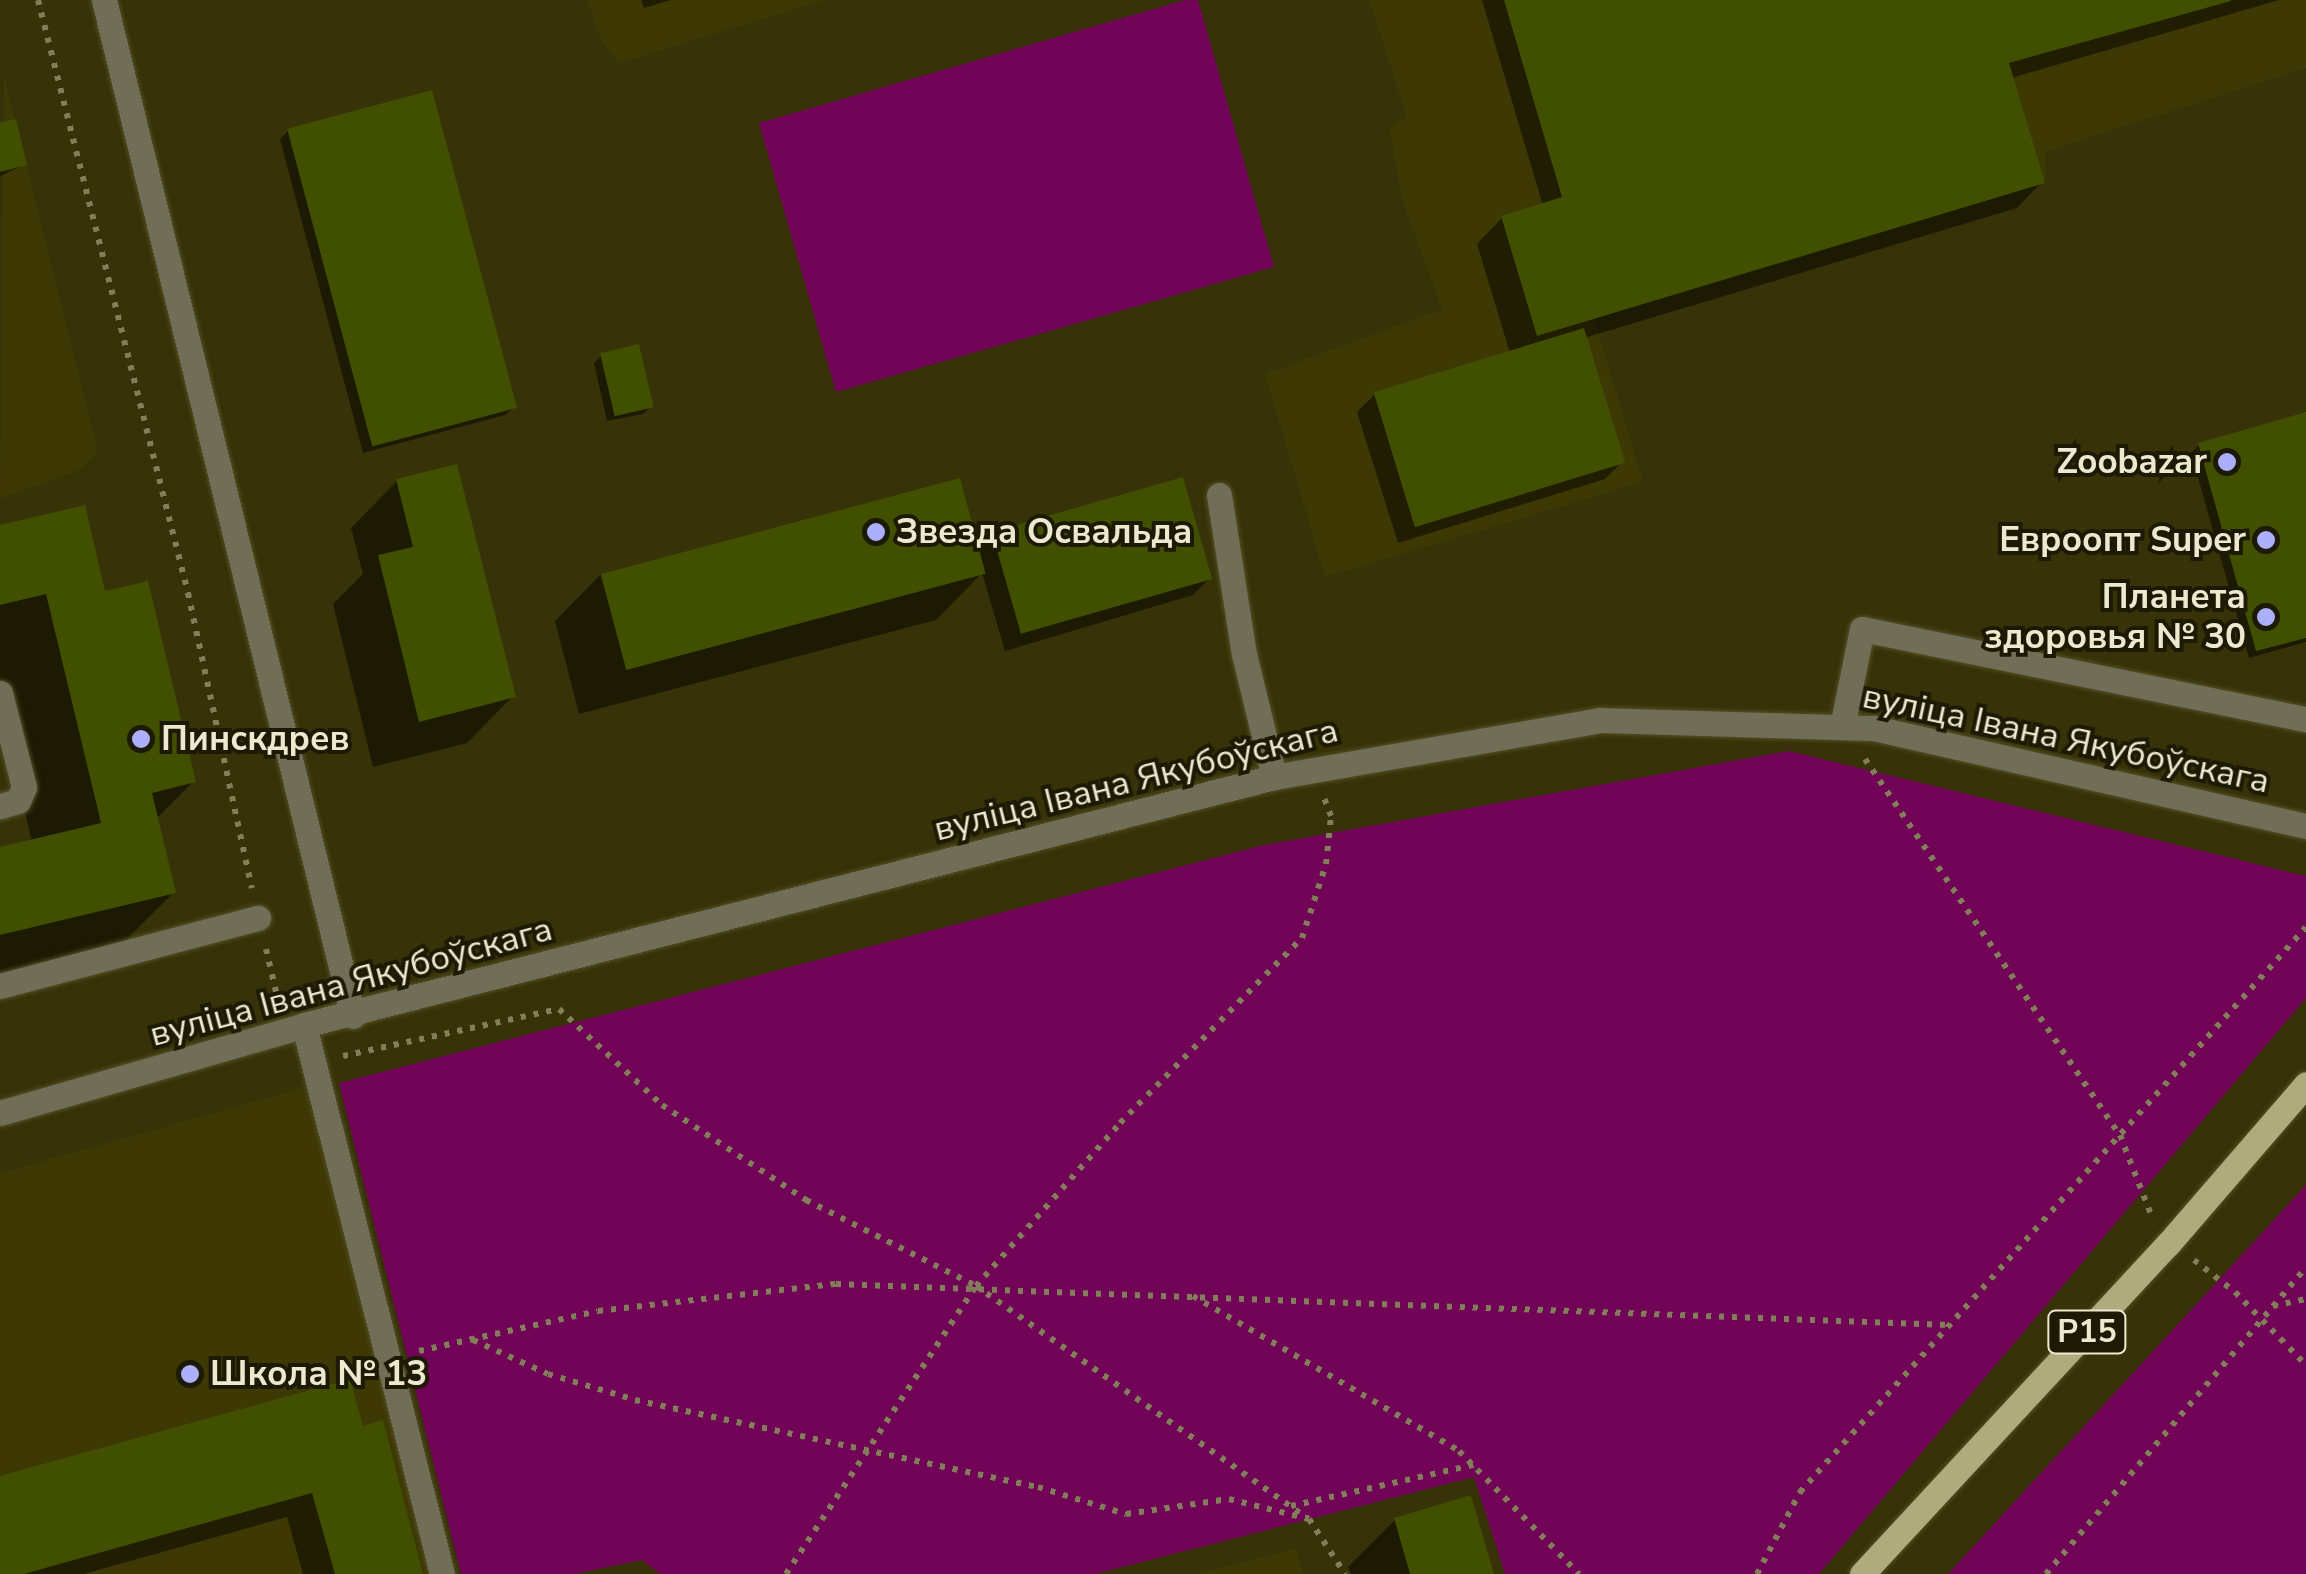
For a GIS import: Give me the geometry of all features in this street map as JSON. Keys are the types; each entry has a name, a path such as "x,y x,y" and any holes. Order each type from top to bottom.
{"main road":[{"name":"Р15","path":"1862,1574 2168,1244 2306,1084"}],"street":[{"path":"104,0 352,1016"},
{"path":"1219,495 1244,654 1274,777"},
{"path":"1842,727 1862,629 2306,719"},
{"path":"0,693 24,787 18,801 0,806"},
{"name":"вуліца Івана Якубоўскага","path":"0,1113 304,1026 1274,777 1599,720 1874,728 2306,826"},
{"path":"0,986 258,918"},
{"path":"304,1026 442,1574"}],"path":[{"path":"38,0 188,593 279,1002"},
{"path":"1842,727 2120,1134 2140,1193 2168,1244 2235,1292 2306,1365"},
{"path":"786,1574 976,1286 1120,1122 1302,938 1326,864 1331,816 1313,769"},
{"path":"1757,1574 1800,1492 2306,926"},
{"path":"314,1061 559,1009 662,1105 806,1200 976,1286 1309,1519 1346,1574"},
{"path":"2046,1574 2306,1267"},
{"path":"389,1357 598,1311 836,1284 1192,1295 1400,1310 1949,1325"},
{"path":"1192,1295 1473,1465 1579,1574"},
{"path":"2271,1306 2306,1299"},
{"path":"472,1339 548,1374 636,1400 868,1450 1126,1514 1229,1499 1309,1519"},
{"path":"1290,1506 1473,1465"}],"shaded area":[{"path":"587,0 825,0 620,63 601,41"},
{"path":"1185,0 1198,0 1274,267 836,392 759,123"},
{"path":"1369,0 2306,0 2306,68 2045,152 2045,183 1594,319 1643,482 1325,577 1265,374 1442,309 1402,199 1389,127 1407,117"},
{"path":"4,75 98,451 80,470 0,499"},
{"path":"1789,751 2306,876 2306,998 1819,1574 1505,1574 1474,1477 1095,1574 660,1574 642,1560 574,1574 461,1574 339,1083 1264,845"},
{"name":"Школа № 13","path":"309,1086 431,1574 0,1574 0,1173"},
{"path":"2306,1185 2306,1574 1948,1574"},
{"path":"1296,1548 1302,1574 1197,1574"}],"building":[{"path":"1504,0 2231,1 2009,63 2045,183 1537,336 1501,216 1562,197"},
{"path":"432,90 517,408 372,447 287,129"},
{"path":"16,119 27,165 0,172 0,123"},
{"path":"1584,328 1625,463 1415,527 1374,392"},
{"path":"639,344 654,407 615,416 600,353"},
{"name":"Евроопт Super","path":"2306,412 2306,638 2256,651 2198,443"},
{"path":"457,464 516,697 419,722 378,555 413,547 396,479"},
{"path":"1183,477 1212,579 1021,634 992,532"},
{"path":"960,478 986,574 626,670 601,574"},
{"path":"85,505 105,591 148,581 196,782 152,793 176,893 0,935 0,847 101,823 46,594 0,605 0,525"},
{"path":"350,1379 363,1426 383,1420 423,1574 335,1574 312,1493 24,1574 0,1574 0,1476"},
{"path":"1471,1495 1494,1574 1410,1574 1394,1518"}],"place":[{"name":"Zoobazar","path":"2227,462"},
{"name":"Звезда Освальда","path":"876,532"},
{"name":"Евроопт Super","path":"2266,540"},
{"name":"Планета здоровья № 30","path":"2266,617"},
{"name":"Пинскдрев","path":"141,739"},
{"name":"Школа № 13","path":"190,1374"}]}
